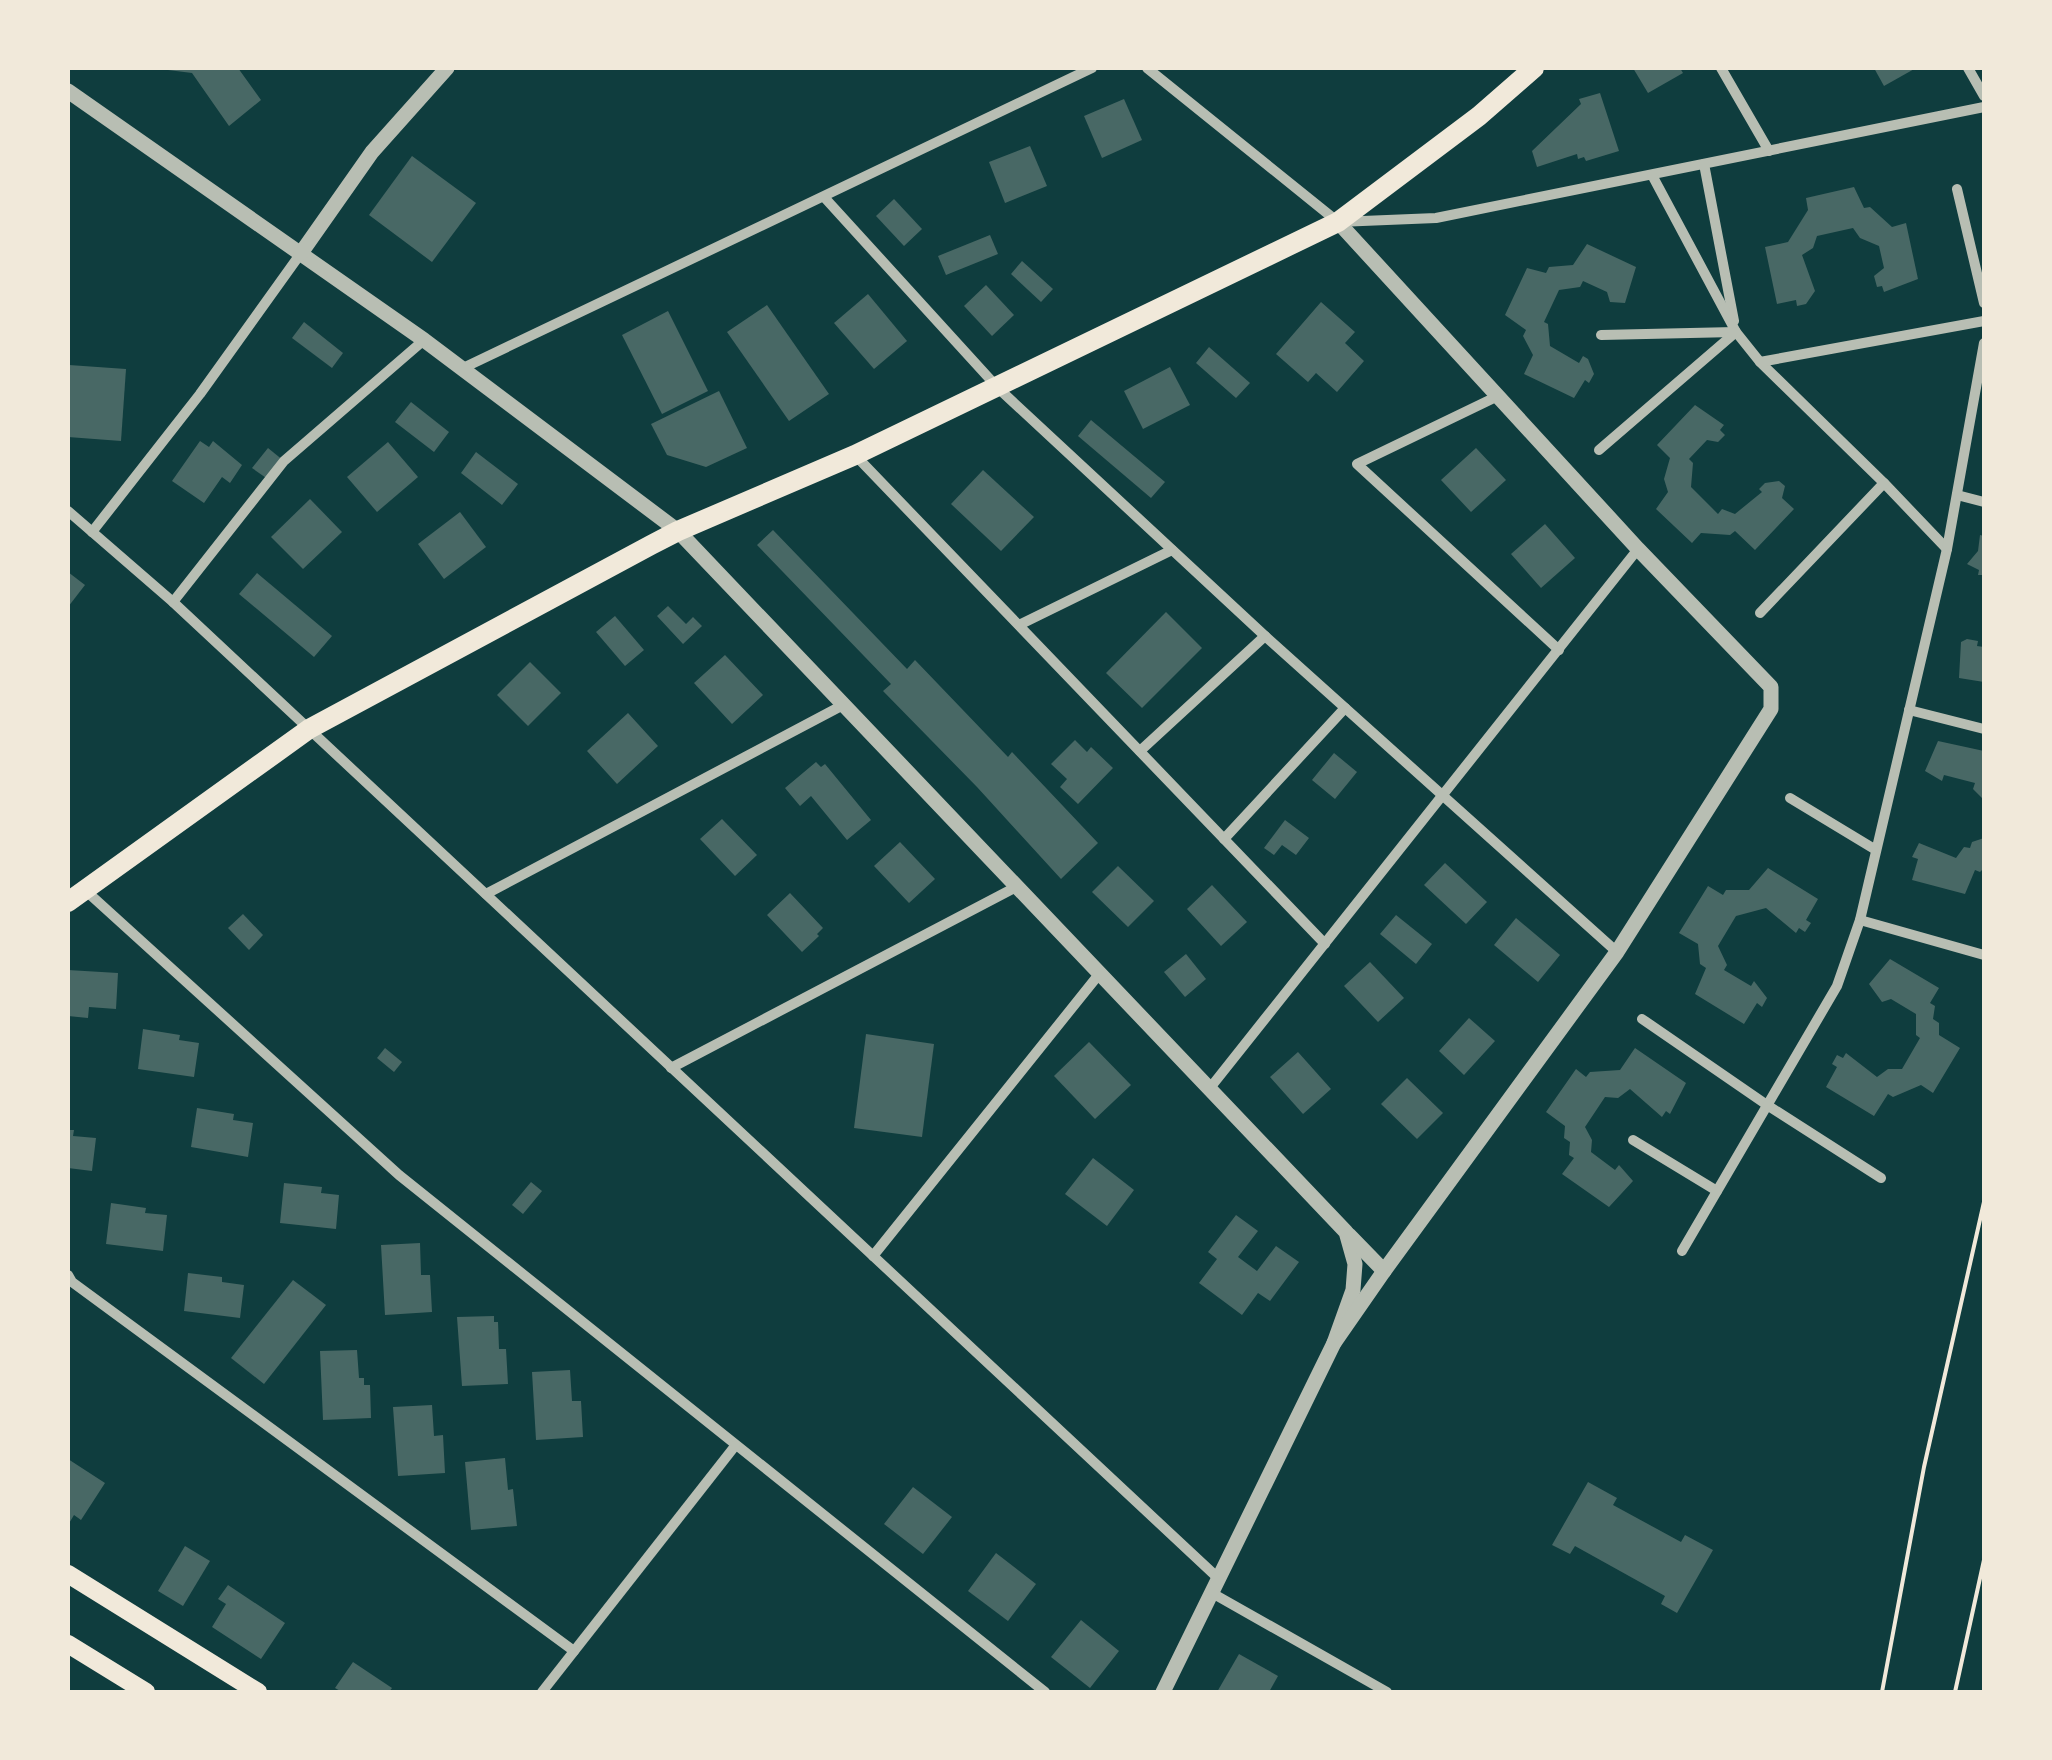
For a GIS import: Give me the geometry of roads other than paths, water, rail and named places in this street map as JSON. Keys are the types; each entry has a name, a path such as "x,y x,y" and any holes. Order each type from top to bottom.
{"main road":[{"path":"76,896 309,729 678,531 855,455 1338,222 1480,116 1534,68"},
{"path":"68,1574 258,1692"},
{"path":"68,1644 146,1692"}],"street":[{"path":"92,532 200,394 372,152 447,68"},
{"path":"461,369 1092,68"},
{"path":"1147,68 1338,222 1638,549 1771,687 1771,709 1618,952 1334,1343"},
{"path":"1721,68 1769,151"},
{"path":"1968,68 1984,96"},
{"path":"68,91 424,340 678,531 1384,1270"},
{"path":"1338,222 1436,218 1984,106"},
{"path":"1704,164 1736,332"},
{"path":"1652,175 1736,332 1760,362 1947,549"},
{"path":"1957,189 1984,303"},
{"path":"824,197 998,388 1265,636 1618,952"},
{"path":"1760,362 1984,321"},
{"path":"1600,335 1736,332"},
{"path":"1600,450 1736,332"},
{"path":"172,602 284,461 424,340"},
{"path":"1682,1251 1837,986 1860,920 1947,549 1984,342"},
{"path":"1498,396 1358,464 1559,650"},
{"path":"855,455 1325,944"},
{"path":"1760,613 1884,483"},
{"path":"1957,495 1984,502"},
{"path":"68,510 172,602 873,1256 1216,1586 1388,1692"},
{"path":"1210,1088 1638,549"},
{"path":"1019,625 1172,550"},
{"path":"1140,751 1265,636"},
{"path":"486,894 844,704"},
{"path":"1224,839 1345,708"},
{"path":"1909,710 1984,729"},
{"path":"1790,798 1876,850"},
{"path":"672,1068 1018,886"},
{"path":"76,896 399,1174 1045,1692"},
{"path":"1860,920 1984,956"},
{"path":"873,1256 1100,973"},
{"path":"1642,1020 1881,1178"},
{"path":"1633,1140 1717,1191"},
{"path":"1163,1692 1334,1343 1352,1290 1355,1264 1346,1232"},
{"path":"69,1281 574,1651"},
{"path":"542,1692 735,1446"}]}
